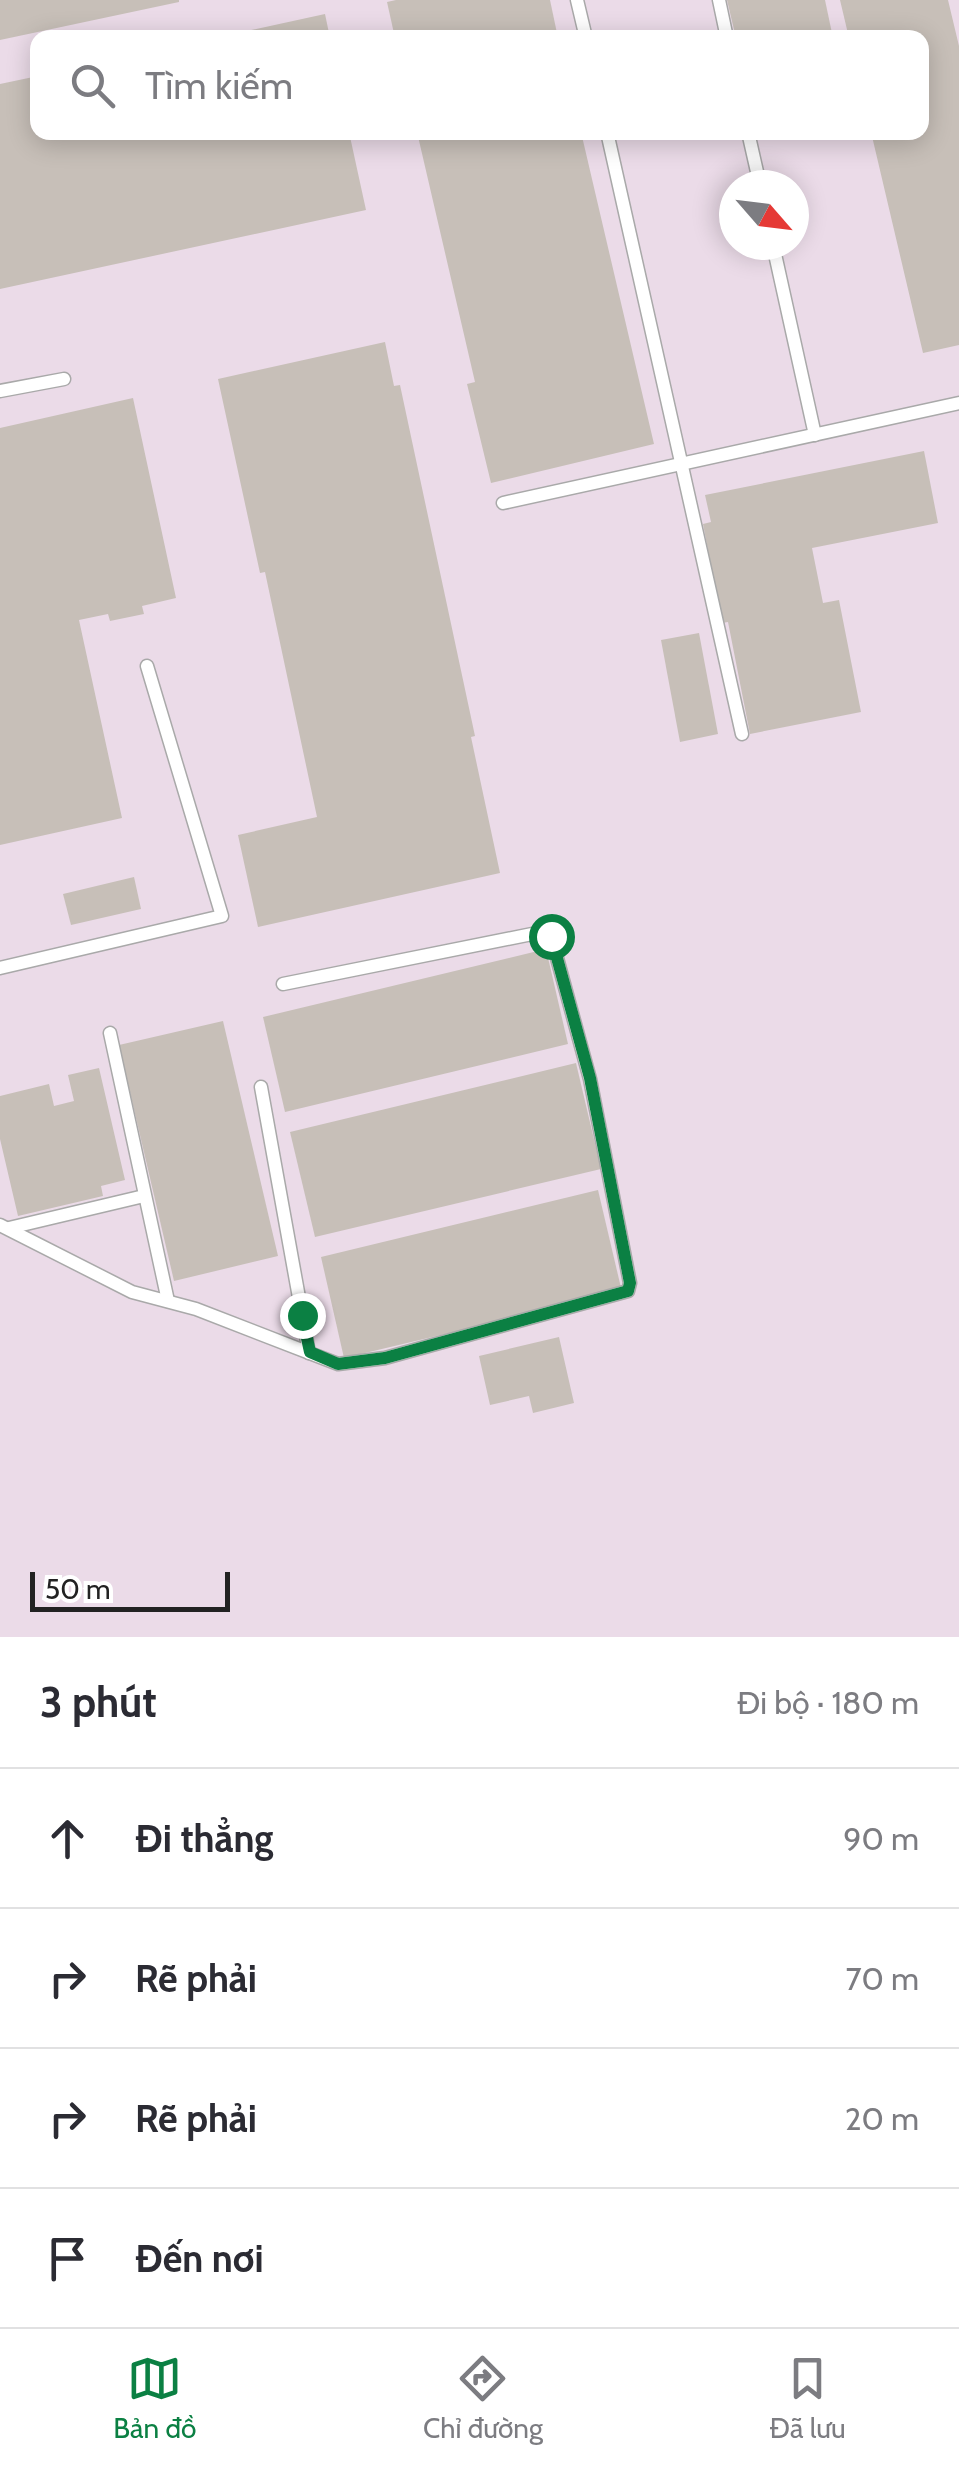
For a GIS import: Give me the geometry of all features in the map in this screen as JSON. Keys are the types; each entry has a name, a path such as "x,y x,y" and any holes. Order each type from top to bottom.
{"lane":[{"path":"577,0 584,30"},
{"path":"719,0 725,30"},
{"path":"609,140 742,734"},
{"path":"750,140 757,170"},
{"path":"776,260 815,435"},
{"path":"0,392 64,379"},
{"path":"503,504 959,403"},
{"path":"0,968 222,916 147,666"},
{"path":"4,1226 132,1292 168,1301 338,1364 385,1358 628,1291 630,1283 590,1078 551,936 542,932 283,984"},
{"path":"110,1034 168,1301"},
{"path":"261,1088 310,1352"},
{"path":"4,1226 144,1196"}],"shaded area":[{"path":"0,0 959,0 959,1637 0,1637"}],"building":[{"path":"0,0 179,0 47,30 30,30 30,34 0,40"},
{"path":"550,0 556,30 393,30 387,2"},
{"path":"727,0 825,0 831,30 734,30"},
{"path":"840,0 948,0 959,46 959,345 923,353 873,140 929,140 929,30 847,30"},
{"path":"325,14 328,30 252,30"},
{"path":"30,78 30,140 351,140 366,210 0,289 0,84"},
{"path":"419,140 583,140 654,444 491,483 467,384 475,382"},
{"path":"385,342 394,386 400,385 475,736 471,737 500,873 258,927 238,835 317,817 265,572 260,573 218,379"},
{"path":"133,398 176,598 142,606 144,614 110,621 108,614 79,620 122,818 0,845 0,428"},
{"path":"924,451 938,523 812,548 823,603 839,600 861,712 750,734 728,622 722,623 703,524 711,522 705,495"},
{"path":"699,633 718,734 680,742 661,640"},
{"path":"134,877 141,909 71,925 63,894"},
{"path":"546,949 568,1044 285,1112 263,1017"},
{"path":"223,1021 278,1256 174,1281 119,1045"},
{"path":"576,1063 601,1169 315,1237 290,1132"},
{"path":"99,1068 125,1180 101,1186 103,1196 18,1216 0,1139 0,1096 49,1084 54,1106 74,1101 68,1075"},
{"path":"598,1190 622,1292 344,1358 321,1257"},
{"path":"559,1337 574,1403 533,1413 529,1396 490,1405 479,1356"}],"route":[{"path":"302,1315 310,1352 338,1364 385,1358 628,1291 630,1283 590,1078 551,936"}]}
